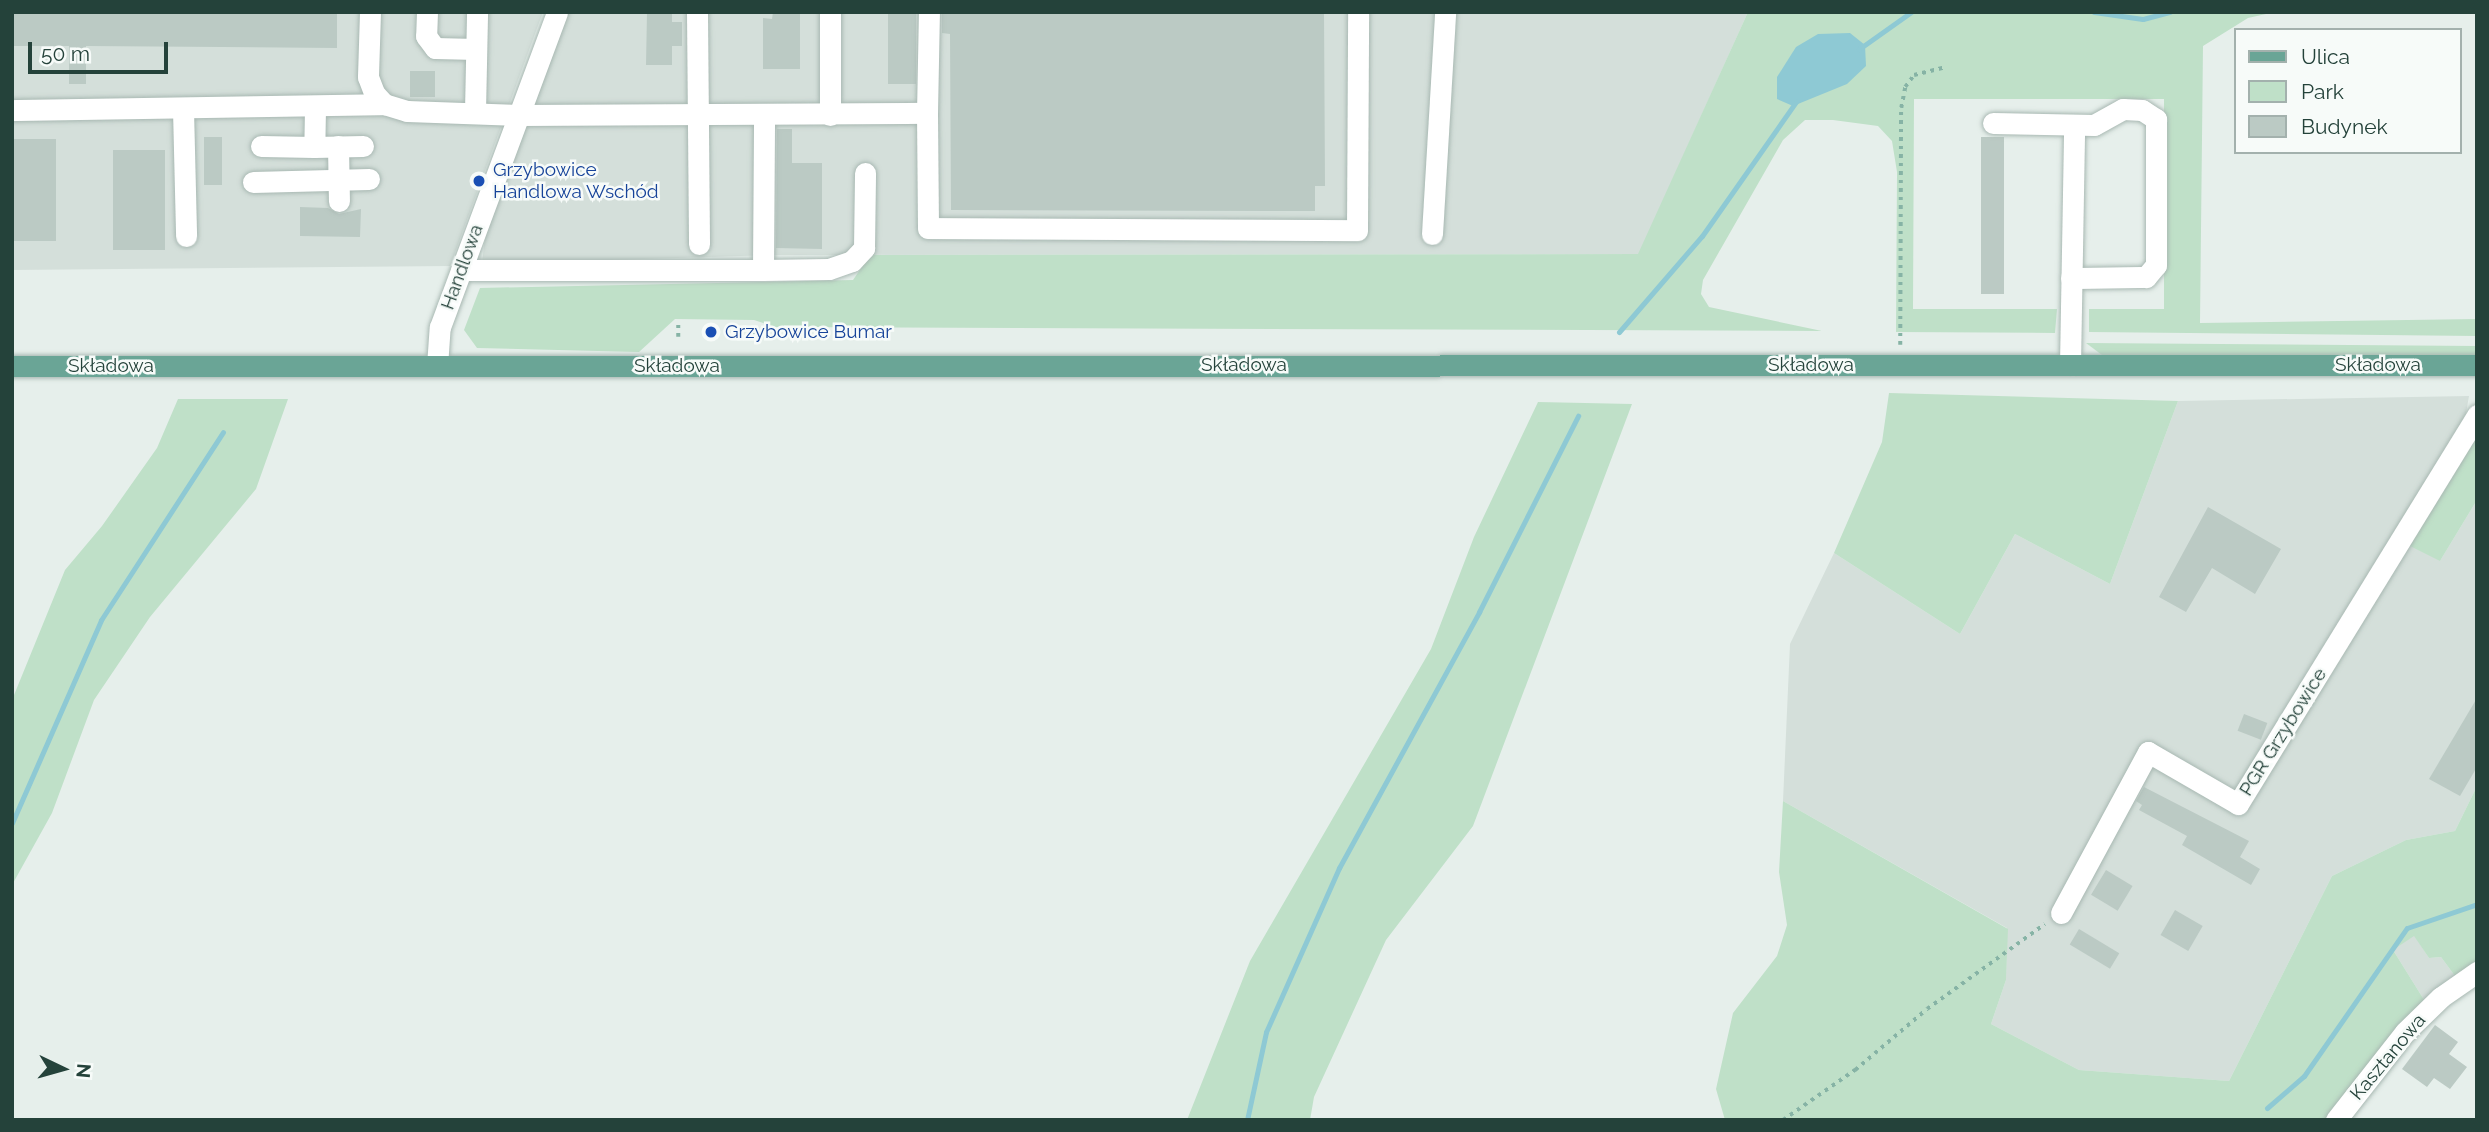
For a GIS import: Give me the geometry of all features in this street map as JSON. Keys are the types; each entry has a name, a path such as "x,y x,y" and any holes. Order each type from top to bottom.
{"main road":[{"name":"Składowa","path":"12,366 2477,365"}],"street":[{"path":"370,12 368,76 374,93 384,104"},
{"path":"426,12 426,36 435,48 476,48"},
{"path":"475,111 477,12"},
{"name":"Handlowa","path":"437,366 440,327 557,12"},
{"path":"697,12 699,244"},
{"path":"830,12 830,115"},
{"path":"929,12 928,228 1357,230 1358,12"},
{"path":"1433,234 1445,12"},
{"path":"12,110 384,104 407,111 475,111 519,115 927,113"},
{"path":"314,147 315,107"},
{"path":"183,109 186,236"},
{"path":"1993,123 2074,125 2106,122 2123,109 2142,110 2156,119 2156,265 2146,277 2071,278"},
{"path":"763,270 764,115"},
{"path":"2070,365 2074,125"},
{"path":"261,146 363,146"},
{"path":"338,146 339,191"},
{"path":"461,270 829,269 852,261 864,248 865,173"},
{"path":"253,183 339,191 369,179"},
{"name":"PGR Grzybowice","path":"2061,913 2148,752 2238,804 2477,415"},
{"name":"Kasztanowa","path":"2336,1120 2405,1032 2441,997 2477,972"}],"path":[{"path":"1900,365 1902,108 1905,88 1914,75 1945,67"},
{"path":"678,325 678,337"},
{"path":"755,331 755,337"},
{"path":"1783,1120 2061,913"}],"shaded area":[{"path":"12,12 543,12 450,266 12,270"},
{"path":"564,12 1748,12 1639,254 772,255 482,264 486,228"},
{"path":"2469,396 2440,561 2477,500 2477,786 2455,831 2406,840 2332,876 2229,1081 2079,1070 1991,1024 2006,980 2007,928 1783,801 1790,644 1834,553 1960,634 2015,534 2110,584 2178,401"},
{"path":"2414,935 2429,958 2441,957 2455,976 2426,1003 2393,950"}],"green space":[{"path":"1748,12 2275,12 2248,18 2203,46 2200,323 2477,319 2477,336 2089,332 2089,309 2164,309 2164,99 1914,99 1913,309 2057,309 2055,333 1896,332 1897,172 1892,141 1878,126 1833,120 1805,120 1783,140 1703,280 1701,294 1709,307 1822,331 775,327 754,320 675,319 639,352 477,348 464,330 480,288 853,280 870,255 1638,254"},
{"path":"2086,343 2477,346 2477,356 2102,355"},
{"path":"1889,393 2178,401 2110,584 2015,534 1960,634 1834,553 1882,442"},
{"path":"178,399 288,399 256,489 150,617 94,700 52,813 12,885 12,700 65,570 102,526 157,448"},
{"path":"1538,402 1632,404 1473,826 1386,940 1314,1097 1310,1120 1187,1120 1250,961 1431,649 1474,537"},
{"path":"2477,433 2477,500 2440,561 2408,545"},
{"path":"2477,786 2477,961 2455,976 2441,957 2429,958 2414,936 2393,950 2426,1003 2325,1120 1725,1120 1716,1089 1733,1013 1777,956 1787,925 1779,872 1783,801 2008,929 2006,980 1991,1024 2079,1070 2229,1081 2332,876 2406,840 2455,831"}],"water":[{"path":"1850,33 1865,45 1866,66 1847,84 1793,106 1777,99 1777,77 1796,47 1818,34"}],"building":[{"path":"14,12 337,12 337,48 86,46 86,84 69,84 69,46 13,46"},
{"path":"647,12 672,12 672,22 682,22 682,46 672,46 672,65 646,65"},
{"path":"773,12 800,12 800,69 763,69 763,18 772,19"},
{"path":"888,12 916,12 916,84 888,84"},
{"path":"942,12 1324,12 1325,186 1315,186 1315,211 951,210 950,34 942,33"},
{"path":"410,71 435,71 435,97 410,97"},
{"path":"777,129 792,129 792,163 822,163 822,249 776,248"},
{"path":"204,137 222,137 222,185 204,185"},
{"path":"1981,137 2004,137 2004,294 1981,294"},
{"path":"12,139 56,139 56,241 12,241"},
{"path":"113,150 165,150 165,250 113,250"},
{"path":"300,207 328,208 339,214 361,209 360,237 300,236"},
{"path":"2208,507 2281,549 2255,594 2212,568 2186,612 2159,597"},
{"path":"2477,698 2477,767 2460,796 2429,779"},
{"path":"2244,714 2267,723 2261,740 2238,731"},
{"path":"2144,787 2249,841 2240,857 2260,869 2251,885 2182,845 2187,836 2139,810 2142,805 2136,801"},
{"path":"2106,870 2133,886 2118,911 2091,895"},
{"path":"2175,910 2203,926 2188,951 2160,935"},
{"path":"2079,929 2119,953 2110,969 2070,944"},
{"path":"2435,1025 2458,1042 2449,1054 2467,1067 2450,1089 2434,1078 2427,1087 2402,1069"}],"waterway":[{"path":"1859,49 1911,12"},
{"path":"2094,12 2143,19 2170,12"},
{"path":"1619,332 1702,236 1796,102"},
{"path":"1247,1120 1266,1032 1339,868 1479,612 1578,416"},
{"path":"12,823 101,620 223,432"},
{"path":"2267,1108 2304,1076 2407,928 2477,904"}],"place":[{"name":"Grzybowice Handlowa Wschód","path":"479,181"},
{"name":"Grzybowice Bumar","path":"711,332"}]}
